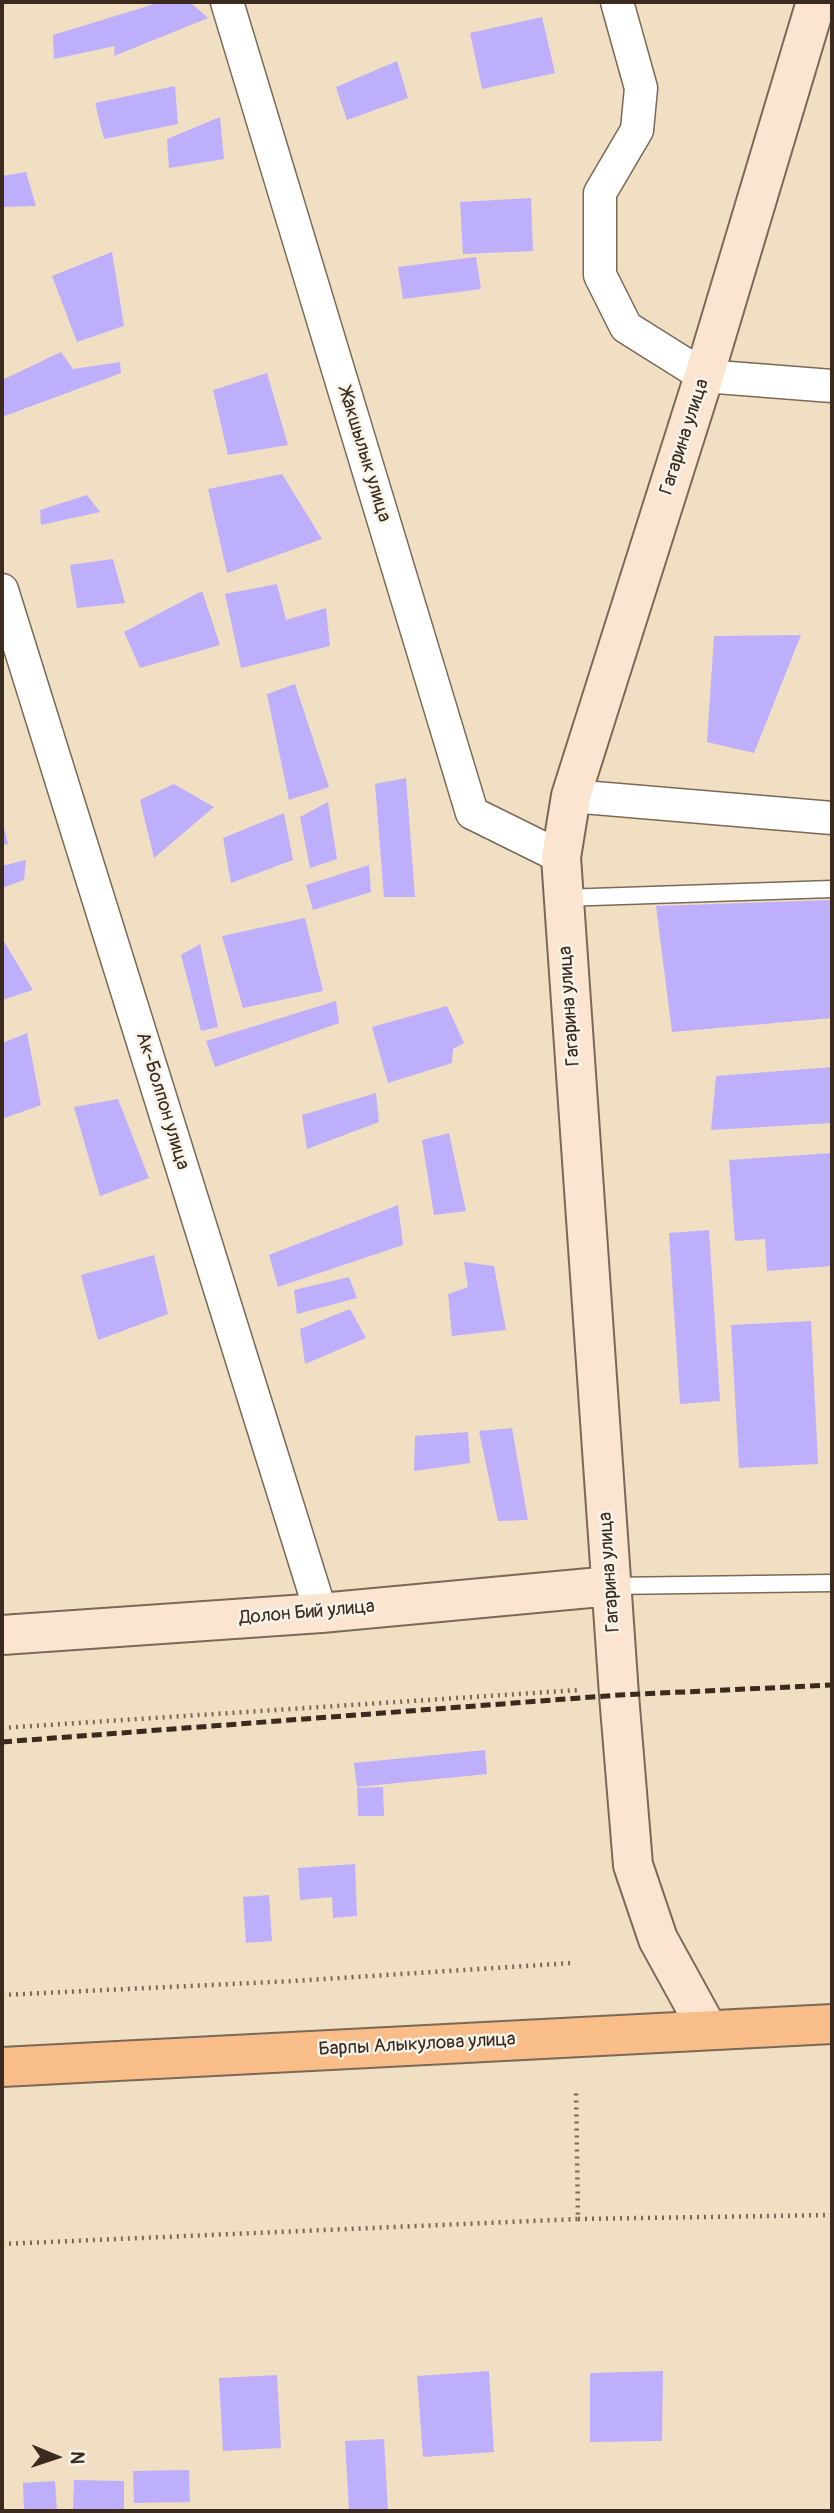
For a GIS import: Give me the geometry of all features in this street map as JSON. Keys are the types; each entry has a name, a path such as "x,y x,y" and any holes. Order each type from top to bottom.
{"main road":[{"name":"Гагарина улица","path":"708,2030 658,1939 633,1865 618,1687 561,857 571,796 704,376 816,2"},
{"name":"Долон Бий улица","path":"2,1635 321,1613 611,1586"},
{"name":"Барпы Алыкулова улица","path":"2,2067 832,2024"}],"street":[{"name":"Жакшылык улица","path":"227,2 472,813 561,857"},
{"path":"617,2 641,88 637,130 600,193 600,275 626,327 704,376 832,386"},
{"name":"Ак-Болпон улица","path":"2,590 321,1613"},
{"path":"571,796 832,818"}],"lane":[{"path":"562,898 832,889"},
{"path":"611,1586 832,1583"}],"path":[{"path":"2,1728 618,1687"},
{"path":"2,1995 293,1981 572,1963"},
{"path":"576,2089 578,2218"},
{"path":"2,2244 578,2218 832,2216"}],"building":[{"path":"161,2 190,2 208,18 114,56 115,46 54,59 53,35"},
{"path":"542,17 555,73 482,89 470,33"},
{"path":"397,61 408,98 347,120 336,87"},
{"path":"175,86 178,124 104,139 95,103"},
{"path":"220,117 224,159 169,168 167,139"},
{"path":"26,172 36,206 2,207 2,176"},
{"path":"531,198 533,251 463,254 460,202"},
{"path":"112,252 124,326 77,342 52,276"},
{"path":"476,257 481,289 403,299 398,267"},
{"path":"61,352 73,369 120,362 121,373 2,417 2,380"},
{"path":"267,373 288,445 228,455 213,390"},
{"path":"282,474 322,539 227,573 208,489"},
{"path":"87,495 100,512 41,525 40,510"},
{"path":"113,559 125,603 77,608 70,565"},
{"path":"277,584 286,620 326,608 330,646 241,668 225,594"},
{"path":"202,591 220,645 140,668 124,632"},
{"path":"801,635 754,753 707,742 714,636"},
{"path":"295,684 329,787 289,800 267,694"},
{"path":"406,778 415,897 384,897 375,784"},
{"path":"174,784 214,807 154,858 140,800"},
{"path":"328,802 337,859 310,868 300,817"},
{"path":"284,813 293,860 231,883 223,838"},
{"path":"2,819 8,844 2,845"},
{"path":"26,860 24,880 2,888 2,866"},
{"path":"369,865 371,892 313,910 306,885"},
{"path":"832,900 832,1018 672,1032 656,906"},
{"path":"305,918 323,991 243,1008 222,936"},
{"path":"2,938 33,990 2,1000"},
{"path":"200,944 218,1027 201,1031 181,955"},
{"path":"336,1001 339,1023 215,1067 206,1041"},
{"path":"447,1006 464,1043 453,1049 452,1063 388,1083 372,1027"},
{"path":"27,1033 41,1105 2,1119 2,1043"},
{"path":"832,1067 832,1123 711,1130 716,1076"},
{"path":"376,1093 379,1122 307,1149 302,1115"},
{"path":"118,1099 149,1178 100,1196 74,1107"},
{"path":"449,1133 466,1211 434,1215 422,1140"},
{"path":"832,1153 832,1266 767,1271 765,1239 735,1241 729,1160"},
{"path":"398,1205 403,1245 278,1287 269,1255"},
{"path":"709,1230 720,1401 680,1404 669,1233"},
{"path":"154,1255 168,1314 98,1340 81,1275"},
{"path":"464,1262 494,1266 506,1330 452,1336 448,1294 468,1287"},
{"path":"349,1277 357,1298 297,1314 294,1290"},
{"path":"350,1309 366,1338 305,1364 300,1329"},
{"path":"811,1321 818,1464 739,1468 731,1325"},
{"path":"512,1428 528,1520 498,1521 479,1431"},
{"path":"468,1432 470,1463 414,1471 415,1436"},
{"path":"485,1750 487,1774 357,1787 354,1763"},
{"path":"383,1787 384,1816 358,1816 357,1788"},
{"path":"355,1864 357,1916 333,1918 332,1897 300,1900 298,1868"},
{"path":"269,1895 272,1941 246,1943 243,1897"},
{"path":"489,2371 494,2452 423,2457 417,2376"},
{"path":"663,2371 662,2441 590,2442 590,2373"},
{"path":"277,2375 281,2448 223,2451 219,2378"},
{"path":"384,2439 388,2511 349,2511 345,2441"},
{"path":"189,2470 190,2502 134,2503 133,2471"},
{"path":"74,2480 124,2481 124,2511 73,2511"},
{"path":"55,2481 57,2511 24,2511 23,2483"}],"railway":[{"path":"2,1742 619,1695 832,1685"}]}
